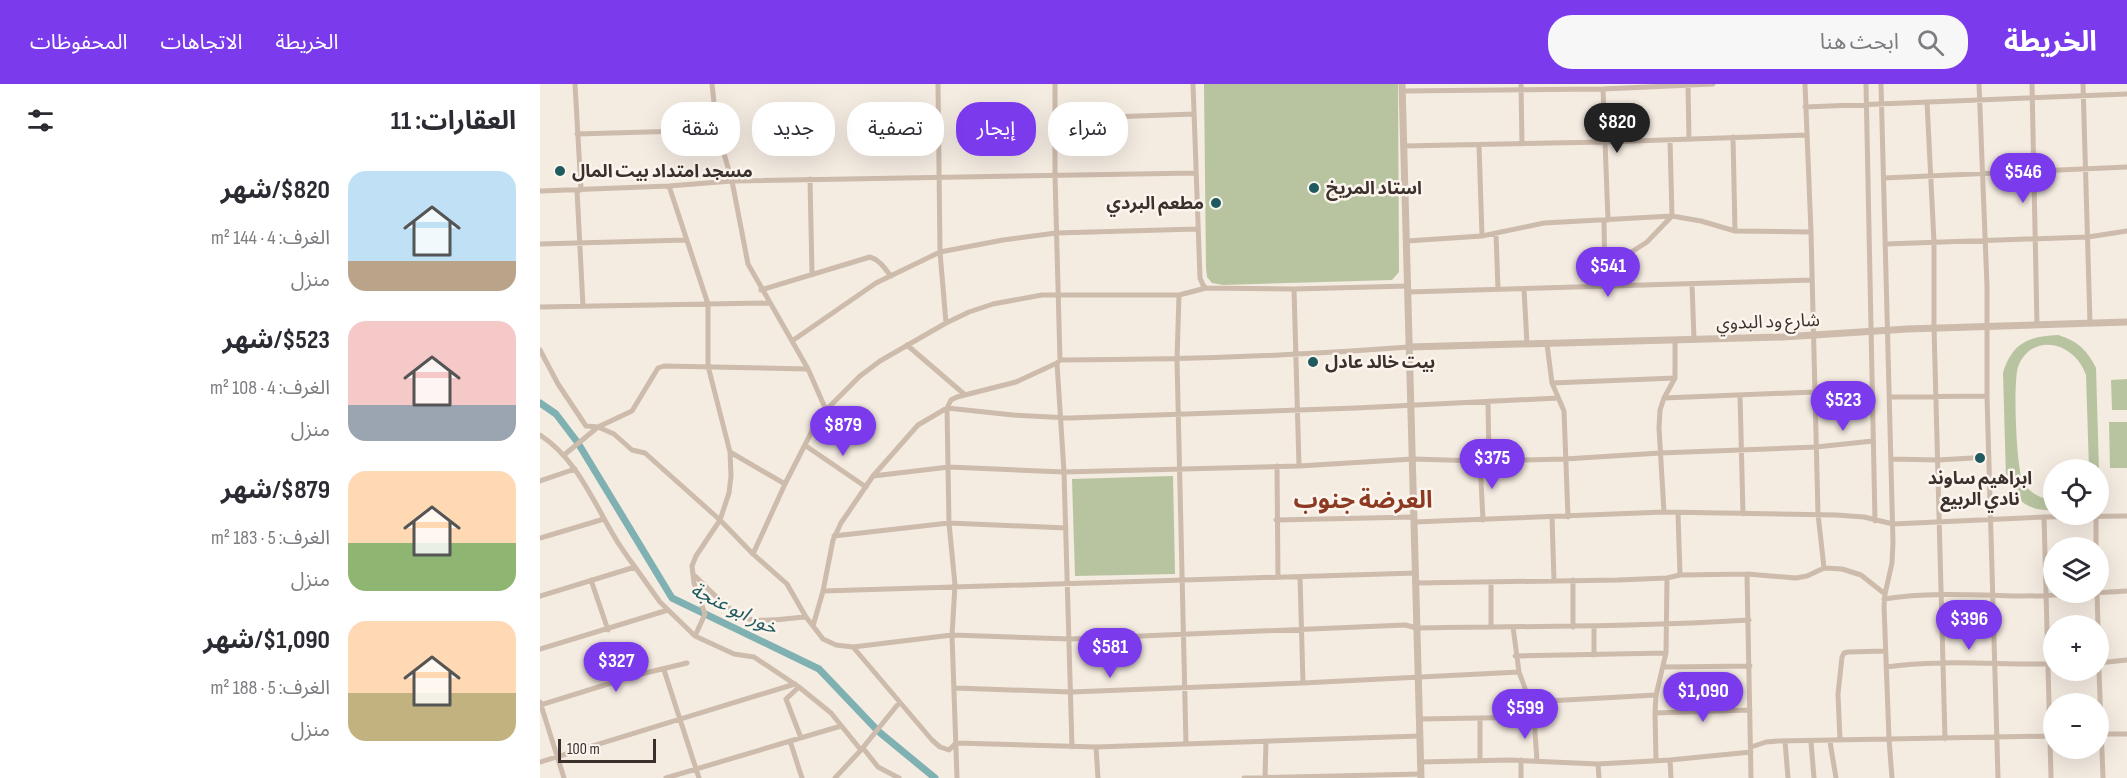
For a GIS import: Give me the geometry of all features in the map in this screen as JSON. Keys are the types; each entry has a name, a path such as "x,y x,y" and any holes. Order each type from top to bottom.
{"street":[{"path":"575,84 583,306"},
{"path":"712,84 714,102"},
{"path":"938,84 940,252 946,323"},
{"path":"1054,84 1055,102"},
{"path":"1193,84 1200,278 1206,288"},
{"path":"1244,778 1421,776 1402,87 1603,89 1713,84"},
{"path":"1805,84 1818,514 1824,568"},
{"path":"1866,84 1875,521"},
{"path":"1881,84 1893,524 1892,563 1884,597 1892,778"},
{"path":"1978,84 1985,242 1998,778"},
{"path":"2032,84 2037,325"},
{"path":"2083,84 2090,323"},
{"path":"1688,85 1689,139"},
{"path":"1522,87 1522,144"},
{"path":"1603,89 1605,286"},
{"path":"1805,107 2127,94"},
{"path":"1927,102 1934,242 1934,327 1943,594 1945,739"},
{"path":"1128,116 1194,114"},
{"path":"577,134 661,132"},
{"path":"1404,146 1807,135"},
{"path":"1733,137 1735,231"},
{"path":"1605,269 1647,242 1672,216 1670,140"},
{"path":"1479,145 1482,236"},
{"path":"725,156 732,181 748,264 808,369 826,410"},
{"path":"1055,156 1059,361 1072,747"},
{"path":"1884,178 2127,167"},
{"path":"540,192 732,181 1196,173"},
{"path":"810,179 812,274"},
{"path":"669,186 708,304 708,366 730,452 731,483 720,520 692,562 693,574 705,611 695,636"},
{"path":"1407,241 1482,236 1530,224 1672,216 1701,221 1735,231 1811,231"},
{"path":"792,341 876,283 940,252 1056,233 1197,229"},
{"path":"1886,244 1985,242 2034,237 2088,237 2127,231"},
{"path":"1496,234 1498,289"},
{"path":"540,244 686,240"},
{"path":"761,290 870,257 881,264 891,276"},
{"path":"753,554 785,484 812,431 826,410 860,376 907,345 946,323 993,304 1058,295 1179,295 1206,288 1524,289 1812,280"},
{"path":"1692,284 1694,339"},
{"path":"1294,289 1299,466"},
{"path":"1524,289 1527,344"},
{"path":"1179,295 1177,360 1186,744"},
{"path":"540,307 770,303"},
{"name":"شارع ود البدوي","path":"1409,347 1813,336 1934,327 2127,322"},
{"path":"1664,513 1660,410 1675,378 1675,340"},
{"path":"1548,344 1552,383 1564,411 1568,517"},
{"path":"907,345 964,394"},
{"path":"957,778 952,634 955,585 950,523 947,408 951,400 964,394 1017,382 1059,361 1296,356 1409,347"},
{"path":"540,350 558,384 586,426 598,427 614,434 632,450 645,453 720,520 787,584 806,617 826,642 853,647 952,634 1070,639 1405,625 1417,628 1594,627 1749,620"},
{"path":"564,455 598,427 632,411 658,368 670,365 808,369"},
{"path":"1552,383 1675,378"},
{"path":"1664,398 1814,392"},
{"path":"1740,395 1743,514"},
{"path":"1889,397 1988,396"},
{"path":"813,626 834,536 841,523 873,476 918,425 947,408 1062,418 1558,398"},
{"path":"1488,402 1489,460"},
{"path":"540,435 564,455 575,469 635,567 668,610 695,636 734,654 754,657 797,685 826,708 878,767 899,778"},
{"path":"873,476 949,467 1064,472 1299,466 1413,459 1480,461 1565,459 1816,447 1874,441"},
{"path":"806,446 866,487"},
{"path":"730,452 785,484"},
{"path":"1891,459 1938,460 1989,457"},
{"path":"1480,461 1483,520"},
{"path":"1277,466 1278,577"},
{"path":"540,481 575,469"},
{"path":"1678,513 1680,575"},
{"path":"1276,520 1483,520 1678,513 1818,514 1864,517 1893,524 2043,517"},
{"path":"2109,517 2127,516"},
{"path":"1552,517 1554,581"},
{"path":"540,538 604,519"},
{"path":"834,536 950,523 1066,528"},
{"path":"540,596 635,567"},
{"path":"1416,583 1491,583 1747,574 1796,578 1807,576 1824,568 1842,569 1861,575 1884,597 1943,594 2043,595"},
{"path":"823,591 866,591 955,585 1416,573"},
{"path":"693,574 728,606 746,618 761,620 806,617"},
{"path":"1747,574 1751,778"},
{"path":"1300,576 1303,683"},
{"path":"1656,760 1656,695 1666,654 1667,578"},
{"path":"591,580 608,630"},
{"path":"1573,580 1573,627"},
{"path":"1491,583 1491,627"},
{"path":"2109,592 2127,591"},
{"path":"540,649 668,610"},
{"path":"1513,627 1515,656 1534,717 1537,761"},
{"path":"1594,627 1594,655"},
{"path":"853,647 899,703 940,747 949,750 956,743 1096,747 1420,736"},
{"path":"1840,740 1838,694 1844,653 1885,651"},
{"path":"1515,656 1666,654"},
{"path":"2109,662 2127,660"},
{"path":"564,778 540,704 637,675 687,663"},
{"path":"1886,667 1910,663 2043,664"},
{"path":"1664,667 1750,666"},
{"path":"664,670 699,778"},
{"path":"955,688 1071,692 1519,672"},
{"path":"540,762 797,685"},
{"path":"797,685 786,699 801,738"},
{"path":"1530,702 1656,695"},
{"path":"835,778 899,703"},
{"path":"1655,713 1750,710"},
{"path":"1419,719 1480,720 1534,717"},
{"path":"1480,720 1480,760"},
{"path":"666,778 841,726"},
{"path":"2109,734 2127,734"},
{"path":"1420,762 1521,760 1598,764 1670,760 1751,750 1766,742 2043,736"},
{"path":"790,741 802,778"},
{"path":"1265,778 1266,741"},
{"path":"1785,741 1788,778"},
{"path":"1830,741 1836,778"},
{"path":"1811,742 1814,778"},
{"path":"1096,747 1098,778"},
{"path":"2051,759 2051,778"},
{"path":"2102,759 2103,778"},
{"path":"1521,760 1521,778"},
{"path":"1670,760 1671,778"},
{"path":"1598,764 1599,778"}],"green space":[{"name":"استاد المريخ","path":"1204,84 1398,84 1399,272 1392,280 1223,285 1212,283 1207,277 1206,267"},
{"path":"2058,335 2071,340 2081,347 2096,368 2099,459 2089,459 2086,375 2080,364 2063,348 2043,345 2033,348 2024,356 2016,376 2017,443 2023,482 2032,492 2043,498 2043,510 2023,503 2006,477 2003,373 2011,355 2017,348 2038,337"},
{"path":"2127,379 2127,410 2112,410 2111,380"},
{"path":"2109,422 2127,422 2127,468 2110,468"},
{"path":"1173,476 1175,574 1075,576 1072,479"}],"waterway":[{"name":"خور ابو عنجة","path":"540,403 556,414 578,443 672,598 819,669 878,731 935,778"}],"place":[{"name":"مسجد امتداد بيت المال","path":"560,171"},
{"name":"استاد المريخ","path":"1314,188"},
{"name":"مطعم البردي","path":"1216,203"},
{"name":"بيت خالد عادل","path":"1313,362"},
{"name":"ابراهيم ساوند نادي الربيع","path":"1980,458"}],"district":[{"name":"العرضة جنوب","path":"1363,500"}]}
